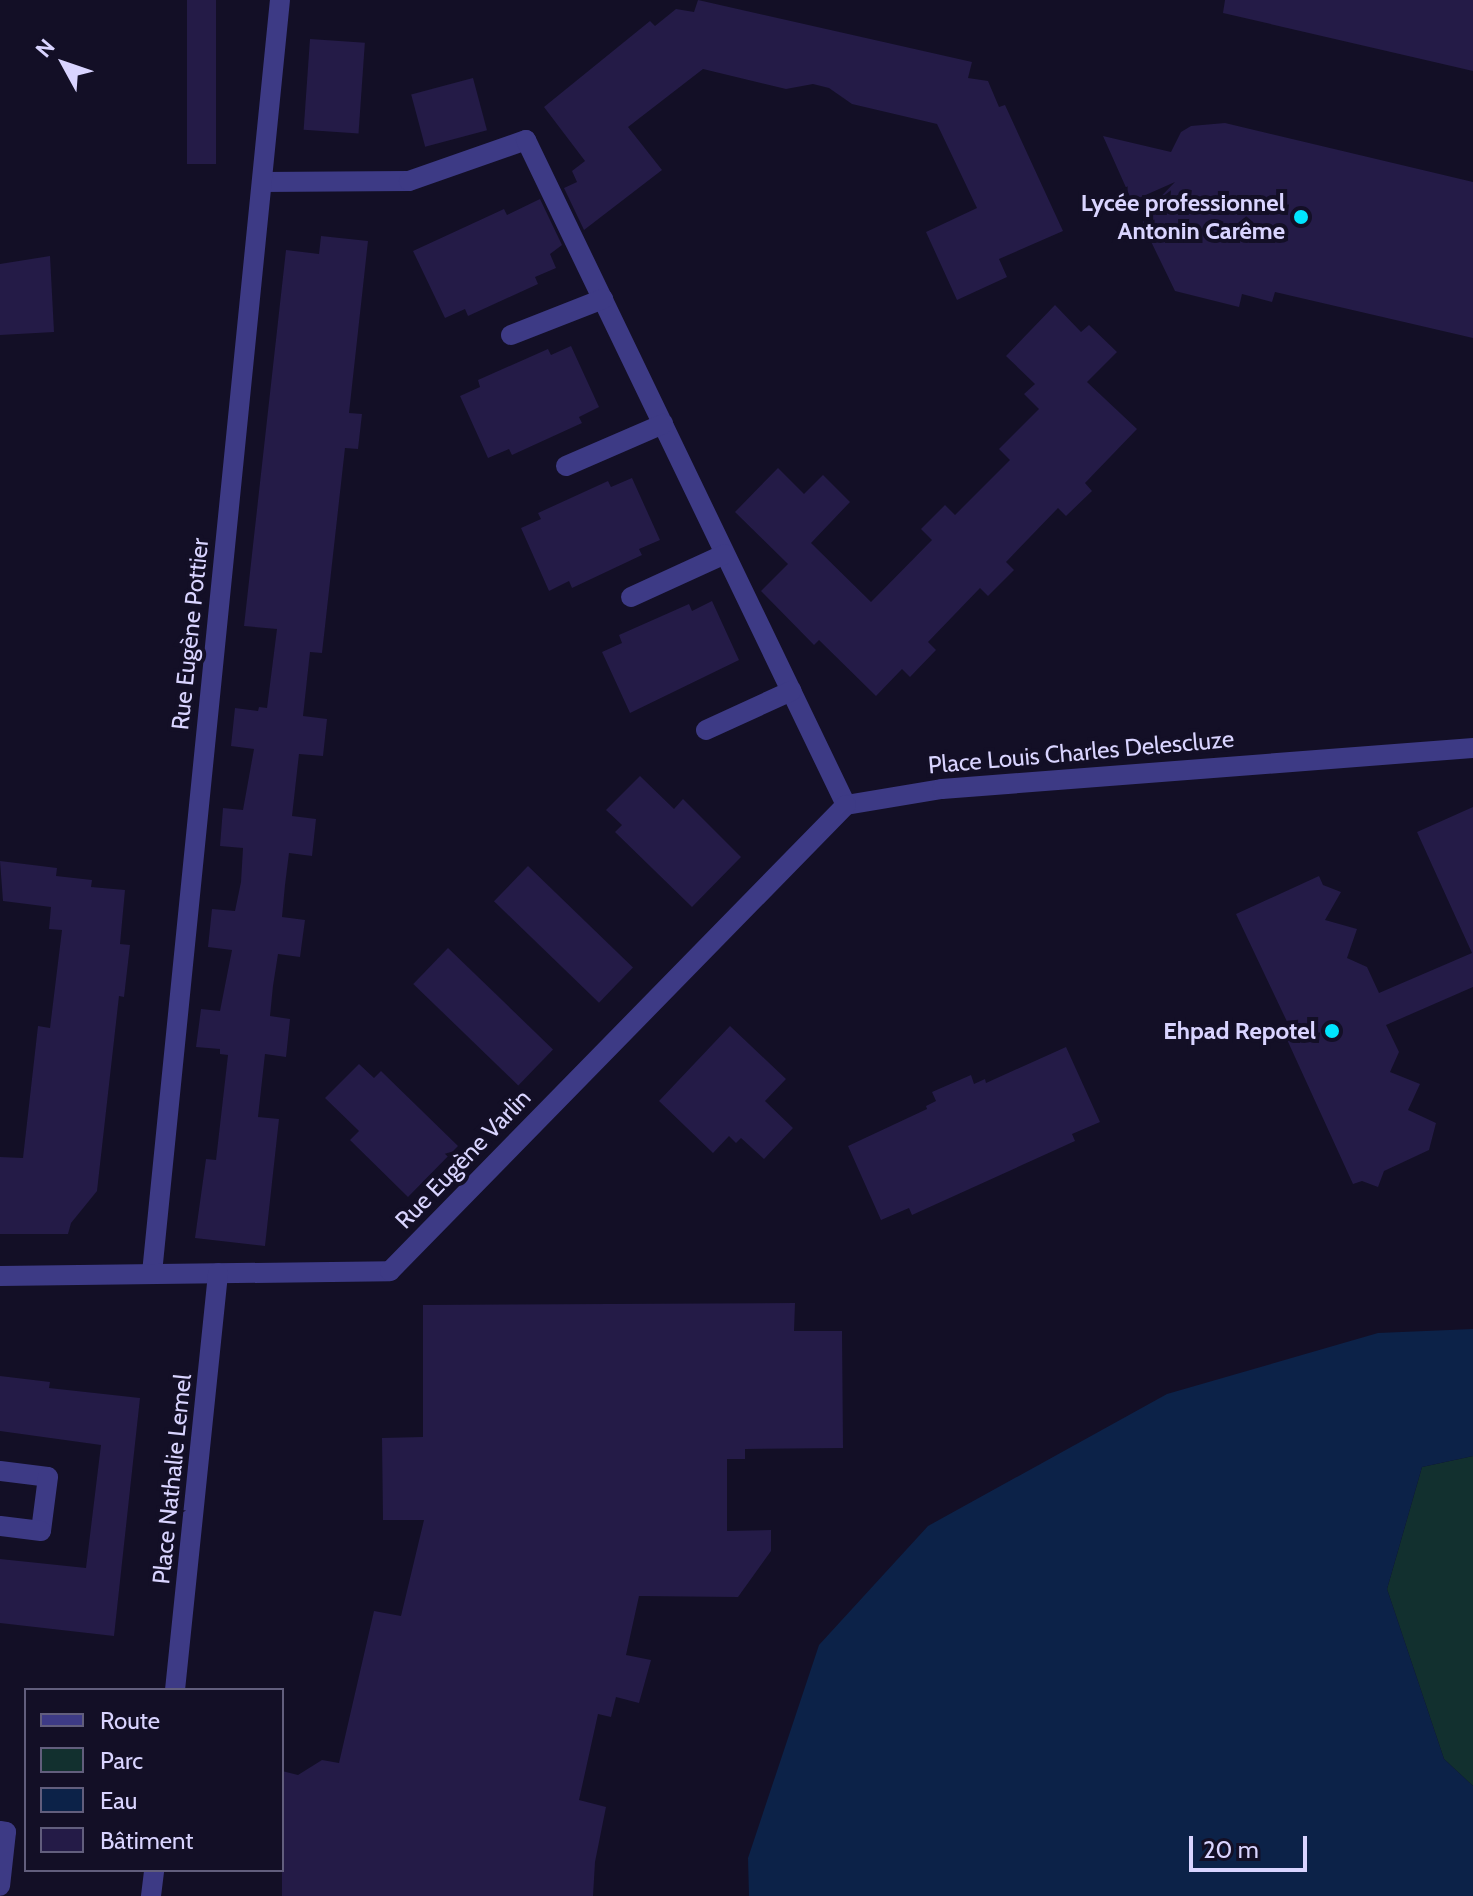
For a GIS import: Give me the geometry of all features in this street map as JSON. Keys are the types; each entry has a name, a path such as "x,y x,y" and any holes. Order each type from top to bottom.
{"street":[{"name":"Rue Eugène Pottier","path":"152,1273 280,0"},
{"path":"262,182 409,181 526,140 846,805"},
{"path":"511,335 603,299"},
{"path":"566,466 663,424"},
{"path":"631,597 725,554"},
{"path":"706,730 791,691"},
{"name":"Place Louis Charles Delescluze","path":"846,805 942,789 1322,757 1473,748"},
{"name":"Rue Eugène Varlin","path":"0,1276 390,1271 846,805"},
{"name":"Place Nathalie Lemel","path":"175,1688 218,1273"},
{"path":"0,1471 48,1477 41,1531 0,1526"},
{"path":"0,1831 6,1832 0,1886"},
{"path":"151,1896 154,1872"}],"green space":[{"path":"1473,1456 1473,1786 1444,1759 1387,1589 1422,1467"}],"water":[{"path":"1473,1329 1473,1456 1422,1467 1387,1589 1444,1759 1473,1786 1473,1896 749,1896 748,1858 819,1645 928,1526 1167,1394 1378,1333"}],"building":[{"path":"187,0 216,0 216,164 187,164"},
{"path":"698,0 972,62 968,78 988,81 999,107 1005,105 1063,231 999,259 1007,277 957,300 926,232 977,208 937,124 852,104 829,88 813,84 786,89 703,69 628,127 662,170 584,230 564,188 577,182 572,171 585,161 544,107 650,21 655,26 676,9 694,12"},
{"path":"1225,0 1473,0 1473,71 1223,13"},
{"path":"310,39 365,43 359,134 304,130"},
{"path":"473,78 487,130 425,147 411,95"},
{"path":"1225,123 1473,182 1473,338 1275,292 1272,302 1242,294 1239,307 1175,291 1143,225 1143,215 1175,182 1132,201 1103,136 1171,152 1181,132 1191,126"},
{"path":"540,199 562,245 550,254 556,268 535,277 538,284 468,316 465,309 445,318 413,251 504,209 507,215"},
{"path":"321,236 368,241 349,413 362,414 358,449 345,448 322,653 310,652 303,716 327,719 323,756 299,754 292,816 316,819 312,856 289,853 285,885 282,917 305,920 300,957 278,954 273,986 270,1016 290,1019 286,1057 265,1054 258,1117 279,1119 265,1246 195,1238 206,1159 216,1160 228,1055 220,1054 220,1049 196,1047 201,1009 220,1011 232,950 208,947 212,909 235,911 241,882 243,848 220,846 223,808 243,810 254,749 231,746 235,708 258,711 259,707 267,708 277,629 244,626 286,250 319,254"},
{"path":"50,256 54,332 0,335 0,264"},
{"path":"1055,305 1081,332 1089,325 1117,352 1087,382 1137,429 1085,483 1092,491 1066,516 1058,508 1006,562 1014,570 988,596 980,588 928,642 936,650 910,677 902,669 876,696 819,640 814,645 761,591 788,564 735,512 778,468 804,494 823,475 850,502 811,543 871,602 932,540 921,529 945,505 955,515 1010,460 999,449 1039,409 1024,394 1035,384 1006,356"},
{"path":"571,346 599,407 579,417 582,423 512,455 509,449 488,458 460,396 480,387 478,380 548,349 551,355"},
{"path":"632,478 660,540 639,549 642,555 572,588 569,581 549,591 521,528 541,519 538,513 608,481 611,487"},
{"path":"712,601 739,660 630,713 602,652 622,643 619,635 689,604 692,611"},
{"path":"640,776 674,809 683,799 741,857 692,907 615,832 622,825 606,810"},
{"name":"Ehpad Repotel","path":"1473,807 1473,987 1386,1025 1399,1052 1390,1072 1420,1084 1408,1110 1436,1123 1429,1150 1384,1171 1378,1187 1362,1181 1353,1184 1284,1033 1291,1030 1236,914 1319,876 1323,885 1341,892 1325,920 1357,929 1347,958 1367,967 1379,993 1472,953 1417,832"},
{"path":"0,861 57,868 56,876 92,880 91,887 125,890 120,944 130,945 124,997 119,996 97,1191 71,1223 68,1234 0,1234 0,1157 23,1158 38,1026 50,1028 62,930 49,929 51,907 3,901"},
{"path":"528,866 633,967 599,1003 494,901"},
{"path":"448,948 553,1049 518,1085 413,984"},
{"path":"730,1026 786,1079 765,1101 793,1128 764,1159 741,1138 736,1143 729,1136 713,1153 659,1101"},
{"path":"1066,1047 1100,1122 1072,1134 1075,1141 912,1215 909,1208 881,1220 848,1146 927,1109 926,1106 936,1101 932,1092 971,1075 974,1084 985,1079 986,1083"},
{"path":"359,1064 374,1078 381,1071 458,1146 408,1197 350,1140 359,1131 325,1098"},
{"path":"795,1303 794,1331 842,1331 843,1448 745,1449 745,1459 727,1459 727,1531 771,1530 771,1551 738,1597 639,1596 626,1655 651,1660 639,1703 616,1697 611,1717 598,1714 579,1800 606,1807 595,1862 593,1896 282,1896 284,1772 298,1775 322,1760 339,1763 374,1611 401,1616 424,1520 383,1520 382,1438 423,1437 423,1305"},
{"path":"0,1376 50,1382 49,1388 140,1398 114,1636 0,1623 0,1559 86,1568 101,1445 0,1431"}],"place":[{"name":"Lycée professionnel Antonin Carême","path":"1301,217"},
{"name":"Ehpad Repotel","path":"1332,1031"}]}
